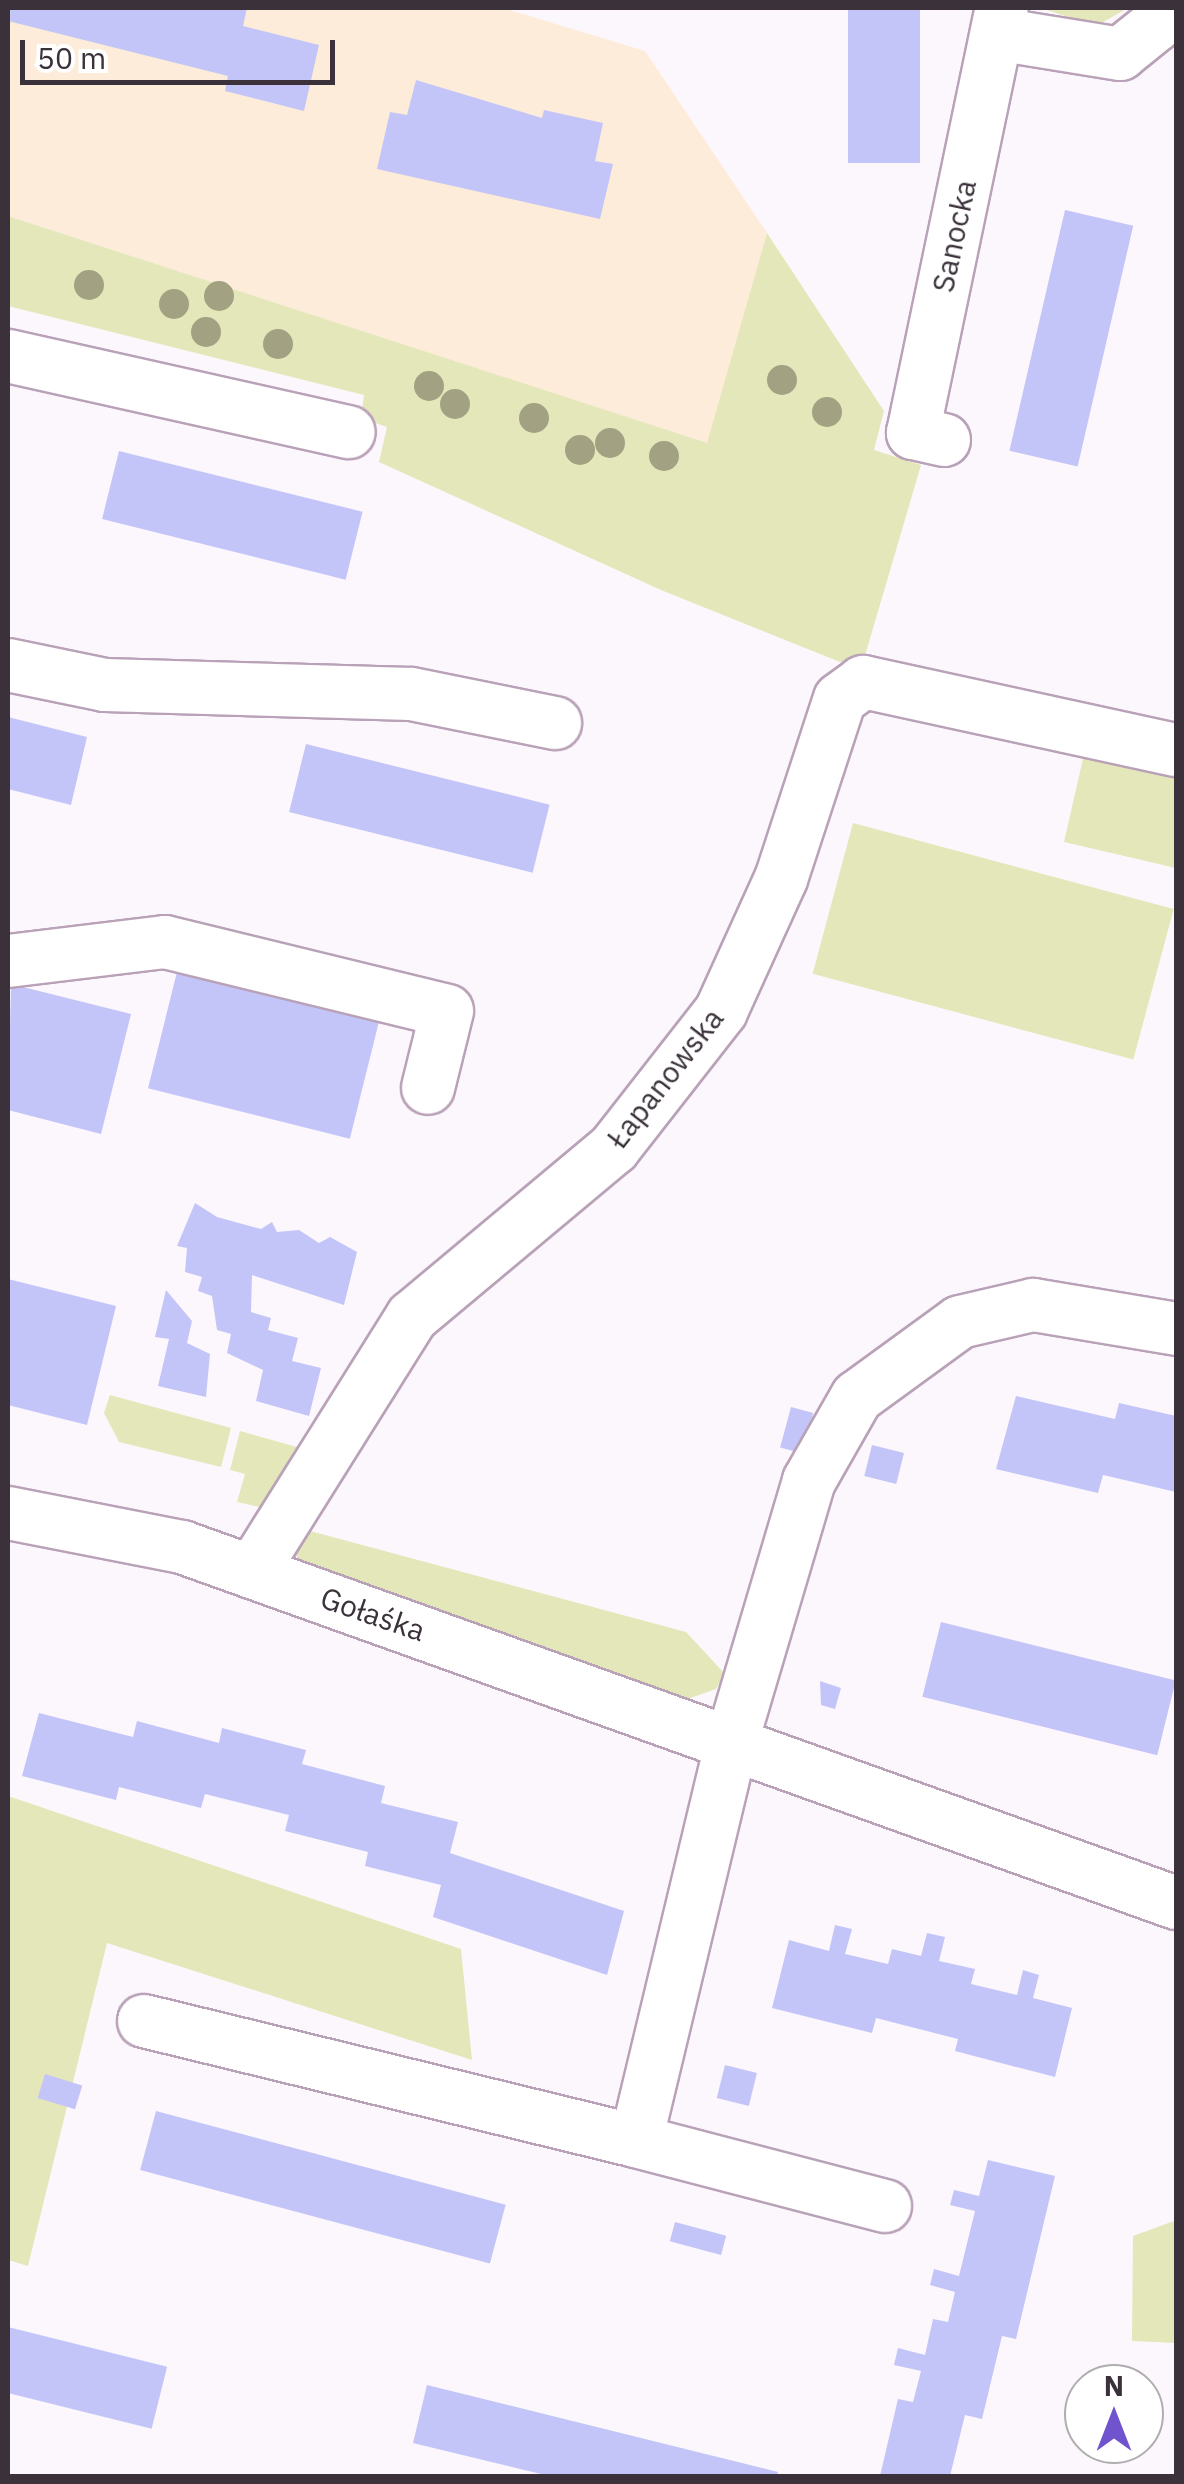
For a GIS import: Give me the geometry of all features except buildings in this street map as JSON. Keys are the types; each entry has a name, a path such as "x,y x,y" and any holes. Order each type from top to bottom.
{"street":[{"path":"1000,20 1120,54 1156,25 1163,8"},
{"name":"Sanocka","path":"944,440 913,433 1000,20"},
{"path":"8,356 350,432"},
{"path":"8,664 104,685 410,694 555,723"},
{"name":"Łapanowska","path":"252,1572 401,1333 456,1272 614,1148 721,1011 781,879 840,699 863,682 1176,750"},
{"path":"8,960 165,942 447,1011 428,1088"},
{"path":"636,2141 732,1740 817,1458 880,1372 944,1328 1002,1308 1062,1307 1176,1328"},
{"name":"Gołaśka","path":"8,1514 142,1535 732,1740 1176,1902"},
{"path":"144,2021 885,2206"}],"shaded area":[{"path":"8,8 503,8 645,51 767,233 708,444 8,216"}],"green space":[{"path":"1041,8 1128,8 1096,26"},
{"path":"8,216 707,443 767,233 884,411 874,450 921,465 864,659 840,662 661,590 379,462 387,427 361,418 364,395 8,306"},
{"path":"1085,750 1176,772 1176,868 1064,842"},
{"path":"853,823 1174,909 1133,1060 813,974"},
{"path":"110,1395 231,1428 221,1467 119,1442 104,1413"},
{"path":"240,1431 304,1449 268,1509 237,1502 245,1474 230,1470"},
{"path":"299,1528 686,1632 725,1674 716,1689 682,1701 302,1568 293,1548"},
{"path":"8,1796 461,1949 472,2060 107,1943 28,2266 8,2260"},
{"path":"1174,2221 1176,2343 1132,2341 1133,2236"}]}
